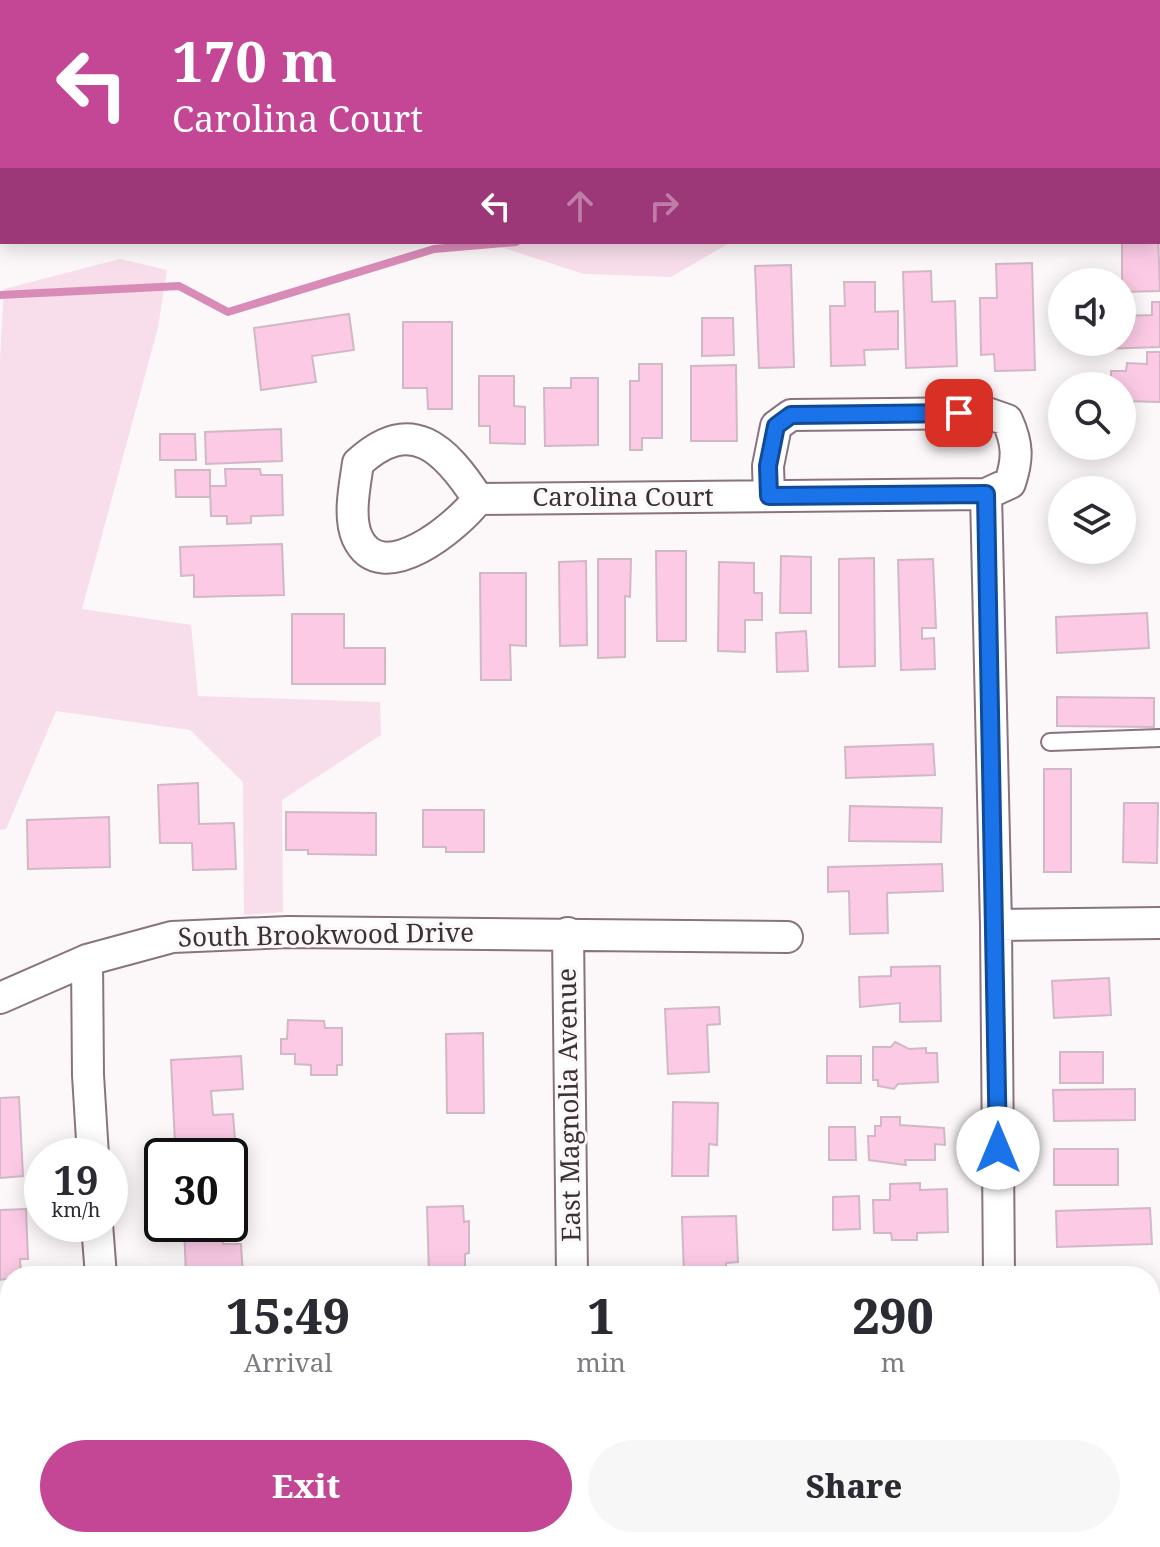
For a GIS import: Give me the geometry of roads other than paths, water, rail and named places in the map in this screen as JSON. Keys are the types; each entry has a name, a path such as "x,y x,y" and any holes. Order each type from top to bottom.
{"street":[{"path":"769,496 768,466 776,426 791,415 987,413 1007,420 1016,441 1017,462 1010,483 986,494 996,925 999,1266"},
{"path":"408,438 438,450 462,475 478,499 466,515 416,551 389,559 370,553 357,537 353,505 358,463 380,443 408,438"},
{"name":"Carolina Court","path":"478,499 986,494"},
{"path":"996,925 1160,923"},
{"name":"South Brookwood Drive","path":"0,998 87,960 131,945 172,937 288,932 787,937"},
{"name":"East Magnolia Avenue","path":"568,933 572,1266"},
{"path":"87,960 92,1138"},
{"path":"98,1242 100,1266"}],"lane":[{"path":"1050,742 1160,738"}],"waterway":[{"path":"0,295 179,286 228,312 434,249 493,244"}]}
